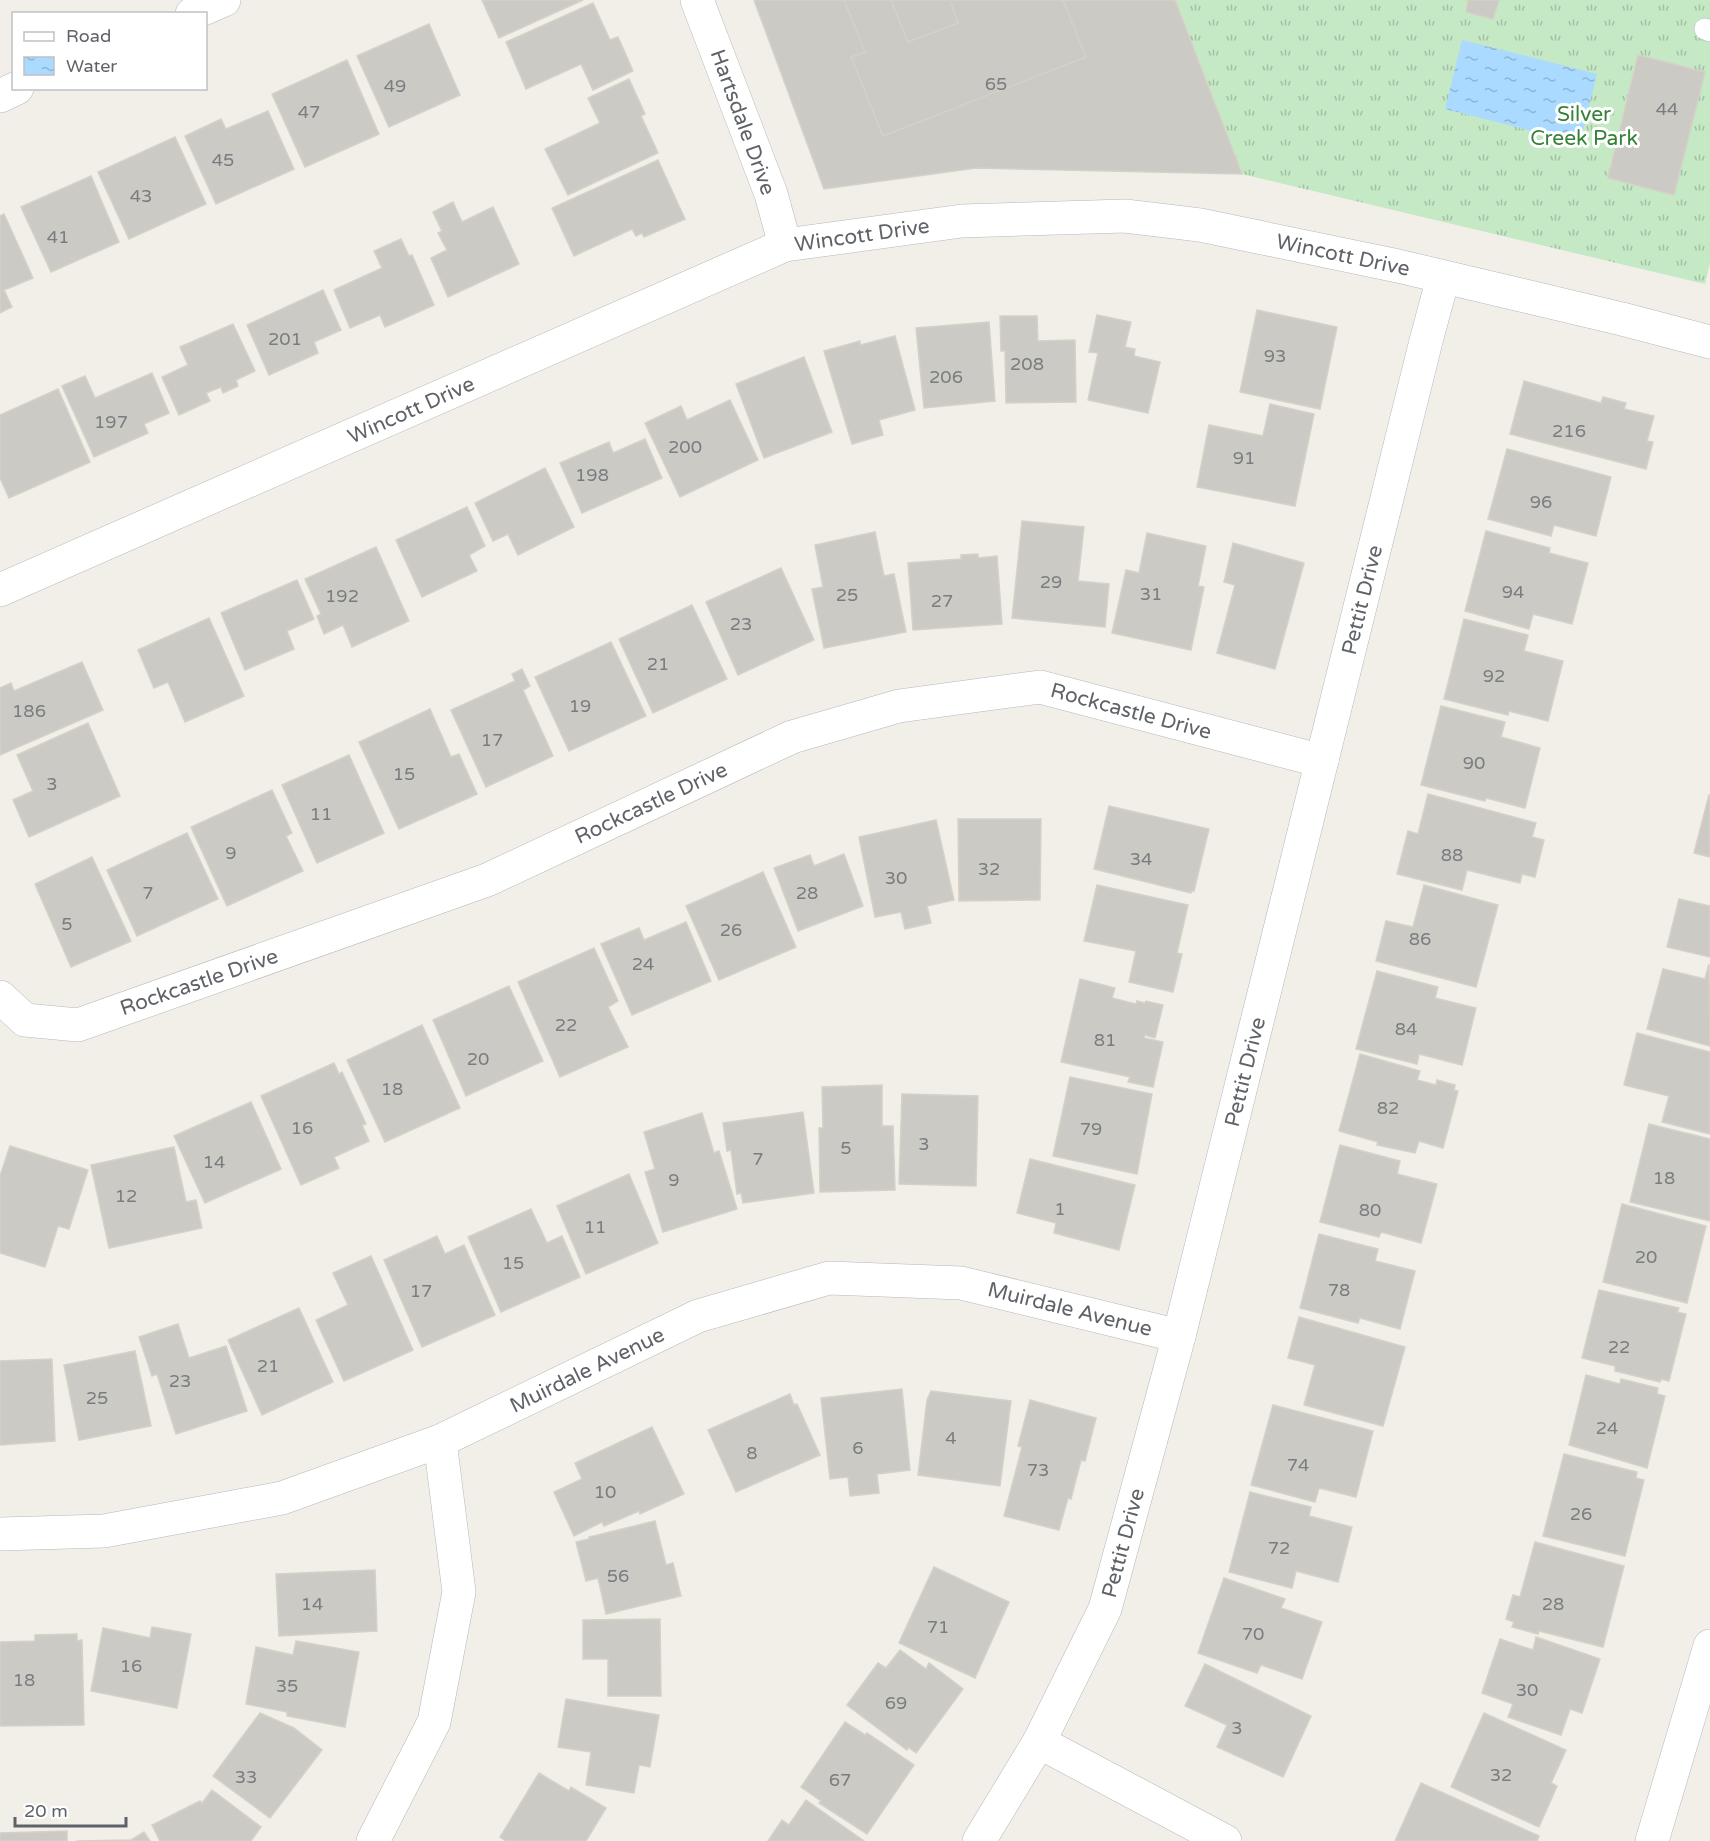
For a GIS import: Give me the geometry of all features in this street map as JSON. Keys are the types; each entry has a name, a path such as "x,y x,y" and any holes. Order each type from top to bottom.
{"street":[{"path":"197,12 224,0"},
{"name":"Hartsdale Drive","path":"697,0 771,194 785,245"},
{"name":"Wincott Drive","path":"0,590 785,245 962,221 1125,216 1200,225 1398,266 1710,342"},
{"name":"Pettit Drive","path":"979,1841 1039,1742 1105,1609 1179,1336 1443,278"},
{"name":"Rockcastle Drive","path":"0,997 25,1020 78,1025 487,880 792,737 899,706 1040,687 1322,761"},
{"name":"Muirdale Avenue","path":"0,1534 104,1531 282,1498 440,1441 698,1316 829,1278 961,1282 1179,1336"},
{"path":"372,1841 434,1722 459,1592 440,1441"},
{"path":"1652,1841 1710,1646"},
{"path":"1039,1742 1225,1841"}],"green space":[{"name":"Silver Creek Park","path":"1175,0 1710,0 1710,263 1705,284 1242,174"}],"water":[{"path":"1462,40 1597,74 1580,143 1445,109"}],"building":[{"path":"482,0 583,0 499,38"},
{"path":"754,0 1175,0 1242,174 976,168 824,189"},
{"path":"844,0 891,0 908,42 958,23 950,0 1063,0 1086,57 883,136 851,57 865,52"},
{"path":"1468,0 1499,0 1493,19 1466,12"},
{"path":"593,3 610,40 618,37 633,71 593,90 581,64 526,89 506,42"},
{"path":"429,24 460,95 389,127 357,56"},
{"path":"1638,55 1705,72 1674,195 1608,178"},
{"path":"347,60 379,134 305,167 272,94"},
{"path":"629,79 645,114 641,116 658,153 568,195 545,149 600,123 588,98"},
{"path":"268,111 294,169 216,204 185,136 221,119 226,129"},
{"path":"175,137 206,204 129,239 98,172"},
{"path":"658,160 685,219 644,237 642,233 636,236 632,229 574,256 552,208"},
{"path":"91,176 119,242 51,272 21,207"},
{"path":"453,202 462,222 493,207 519,264 448,297 431,258 447,250 438,233 442,231 433,212"},
{"path":"4,214 33,278 4,290 12,307 0,313 0,216"},
{"path":"401,239 409,256 412,255 434,305 385,327 380,315 350,328 334,290 382,268 374,251"},
{"path":"323,290 341,330 314,342 318,353 269,375 247,325"},
{"path":"1257,310 1337,327 1320,409 1240,392"},
{"path":"1097,315 1131,322 1125,347 1135,349 1134,356 1160,362 1148,413 1088,400 1098,353 1089,352"},
{"path":"1000,316 1037,316 1038,341 1075,340 1076,402 1006,403 1005,351 1001,351"},
{"path":"989,322 995,401 924,408 916,328"},
{"path":"233,324 255,371 236,380 238,386 223,393 221,387 206,393 210,401 179,415 162,377 188,365 180,347"},
{"path":"895,336 915,410 879,420 883,435 852,444 824,351 860,341 860,345"},
{"path":"804,357 832,432 764,458 736,384"},
{"path":"152,373 169,413 144,424 148,433 94,457 62,386 85,376 95,398"},
{"path":"1524,381 1601,403 1603,397 1626,403 1624,409 1654,416 1647,441 1653,442 1646,469 1510,434"},
{"path":"58,389 90,462 9,498 0,478 0,415"},
{"path":"730,400 758,460 680,497 645,423 681,406 687,420"},
{"path":"1270,404 1314,414 1295,506 1197,487 1209,425 1263,436"},
{"path":"645,439 662,478 582,513 560,463 609,442 613,453"},
{"path":"1507,449 1611,477 1596,536 1554,525 1551,536 1488,519"},
{"path":"545,468 574,527 518,555 508,534 493,541 475,503"},
{"path":"467,507 485,546 469,555 477,571 422,597 396,540"},
{"path":"1022,521 1084,527 1078,581 1109,584 1105,627 1012,618"},
{"path":"1486,531 1550,548 1549,553 1588,563 1572,624 1533,614 1529,629 1465,611"},
{"path":"875,532 884,576 894,574 906,632 824,648 812,589 823,587 815,545"},
{"path":"1147,533 1206,546 1198,586 1204,587 1191,650 1112,633 1126,570 1139,573"},
{"path":"1233,543 1304,563 1275,669 1217,653 1235,585 1224,582"},
{"path":"376,547 409,621 352,647 343,625 324,634 317,616 321,614 305,579"},
{"path":"978,554 978,558 997,556 1002,624 913,630 908,563 961,559 961,555"},
{"path":"781,568 814,640 738,675 706,602"},
{"path":"297,580 314,619 287,631 294,649 245,670 221,613"},
{"path":"692,605 727,679 653,713 619,639"},
{"path":"209,618 244,696 185,722 168,682 154,688 138,650"},
{"path":"1464,619 1528,635 1524,651 1563,661 1548,721 1509,711 1508,715 1444,699"},
{"path":"611,642 646,716 569,751 535,677"},
{"path":"82,662 103,710 0,755 0,688 11,683 14,691"},
{"path":"522,669 530,686 523,690 553,756 486,787 451,710 515,681 512,674"},
{"path":"1441,706 1505,722 1501,737 1540,748 1525,808 1486,798 1485,801 1421,785"},
{"path":"430,709 451,757 459,754 477,794 399,829 359,742"},
{"path":"88,723 120,796 29,837 13,800 33,791 17,755"},
{"path":"349,755 384,833 317,863 282,785"},
{"path":"272,790 292,833 286,836 303,871 227,906 191,827"},
{"path":"1428,794 1536,823 1532,837 1544,840 1535,877 1522,874 1520,883 1467,870 1462,890 1397,874 1408,831 1418,834"},
{"path":"1710,795 1710,857 1694,853"},
{"path":"1109,806 1209,829 1194,891 1191,893 1094,869"},
{"path":"958,819 1041,819 1040,900 959,901"},
{"path":"936,820 954,900 927,906 931,923 905,929 901,912 875,917 859,837"},
{"path":"187,833 218,899 137,936 107,870"},
{"path":"844,854 863,906 798,931 774,868 810,855 814,866"},
{"path":"92,857 131,941 71,967 35,884"},
{"path":"763,872 796,947 719,980 686,906"},
{"path":"1097,885 1188,905 1177,953 1182,954 1173,992 1129,982 1136,951 1084,941"},
{"path":"1424,885 1498,905 1476,987 1376,961 1386,921 1413,927"},
{"path":"1679,899 1710,906 1710,957 1667,947"},
{"path":"686,922 711,981 632,1015 601,944 639,928 644,940"},
{"path":"594,948 618,1001 608,1007 628,1047 560,1077 518,982"},
{"path":"1709,964 1710,1046 1647,1029 1663,969 1705,979"},
{"path":"1377,971 1438,987 1435,998 1476,1008 1462,1065 1419,1054 1417,1064 1356,1049"},
{"path":"1080,979 1115,988 1112,998 1136,1004 1137,1001 1145,1003 1146,1001 1163,1005 1155,1038 1145,1035 1144,1038 1163,1042 1153,1087 1128,1082 1130,1077 1061,1062"},
{"path":"509,986 543,1061 466,1096 433,1020"},
{"path":"422,1025 460,1108 385,1142 347,1060"},
{"path":"1637,1033 1710,1052 1710,1134 1662,1122 1669,1096 1624,1085"},
{"path":"1360,1054 1420,1071 1417,1080 1436,1085 1437,1080 1455,1085 1454,1090 1458,1091 1443,1148 1419,1141 1415,1153 1377,1145 1378,1142 1339,1131"},
{"path":"334,1063 339,1074 342,1072 366,1124 362,1125 369,1141 334,1157 339,1168 301,1185 261,1096"},
{"path":"1070,1077 1152,1094 1137,1174 1053,1156"},
{"path":"882,1085 882,1126 893,1126 895,1190 820,1192 819,1128 823,1128 822,1087"},
{"path":"902,1094 978,1096 976,1186 899,1184"},
{"path":"251,1102 281,1169 205,1203 174,1136"},
{"path":"803,1112 814,1193 743,1203 741,1193 737,1194 731,1150 727,1151 723,1123"},
{"path":"702,1113 714,1153 719,1151 737,1209 663,1232 645,1172 655,1169 644,1132"},
{"path":"1649,1124 1710,1139 1710,1221 1630,1202"},
{"path":"1340,1145 1400,1161 1397,1174 1437,1184 1421,1243 1381,1232 1379,1237 1320,1222"},
{"path":"10,1146 88,1170 69,1229 58,1226 45,1267 0,1253 0,1176"},
{"path":"174,1147 186,1202 196,1200 202,1228 109,1248 91,1165"},
{"path":"1030,1159 1135,1185 1119,1250 1054,1233 1056,1223 1017,1213"},
{"path":"629,1174 658,1243 586,1274 557,1206"},
{"path":"1622,1204 1706,1226 1687,1303 1603,1282"},
{"path":"531,1209 547,1243 562,1236 580,1277 501,1312 468,1237"},
{"path":"1319,1234 1378,1249 1375,1261 1415,1271 1400,1329 1360,1318 1358,1323 1300,1308"},
{"path":"437,1236 445,1254 464,1245 495,1315 422,1347 384,1260"},
{"path":"371,1256 413,1350 344,1381 316,1320 348,1305 333,1273"},
{"path":"1599,1290 1679,1308 1677,1312 1686,1314 1669,1381 1661,1379 1660,1382 1615,1371 1615,1366 1582,1358"},
{"path":"299,1308 333,1382 262,1415 228,1340"},
{"path":"1299,1317 1405,1347 1383,1426 1304,1405 1315,1365 1288,1358"},
{"path":"178,1324 189,1358 226,1346 247,1411 176,1434 157,1374 152,1376 139,1337"},
{"path":"135,1351 151,1426 79,1440 64,1365"},
{"path":"52,1359 55,1441 0,1445 0,1361"},
{"path":"1586,1375 1620,1384 1621,1379 1658,1388 1657,1394 1665,1396 1647,1468 1569,1445"},
{"path":"902,1389 910,1470 877,1474 879,1493 850,1496 848,1477 830,1479 821,1398"},
{"path":"931,1391 1011,1401 1000,1486 918,1475 927,1400"},
{"path":"790,1394 794,1405 797,1404 820,1455 736,1492 708,1430"},
{"path":"1030,1400 1096,1418 1085,1461 1081,1460 1071,1499 1068,1498 1059,1530 1004,1516 1022,1447 1018,1446"},
{"path":"1273,1405 1373,1431 1356,1497 1319,1488 1315,1502 1251,1485"},
{"path":"652,1427 684,1494 640,1514 639,1511 604,1526 602,1522 574,1536 554,1492 582,1479 575,1463"},
{"path":"1564,1454 1637,1472 1636,1478 1644,1480 1625,1556 1543,1536"},
{"path":"1250,1492 1311,1507 1309,1516 1352,1527 1338,1582 1296,1571 1292,1588 1229,1572"},
{"path":"655,1521 666,1565 673,1563 681,1596 606,1614 598,1578 586,1581 576,1542"},
{"path":"1535,1542 1624,1566 1603,1647 1539,1631 1538,1634 1512,1627 1514,1622 1506,1619 1513,1595 1520,1597"},
{"path":"934,1567 1009,1602 975,1678 899,1643"},
{"path":"375,1570 377,1631 279,1636 276,1574"},
{"path":"1224,1578 1285,1599 1281,1608 1322,1622 1302,1679 1261,1665 1257,1673 1198,1653"},
{"path":"660,1619 661,1696 608,1696 608,1659 583,1659 583,1620"},
{"path":"152,1627 191,1634 177,1708 91,1691 103,1628 150,1638"},
{"path":"77,1634 77,1641 82,1640 84,1725 0,1726 0,1642 35,1641 35,1635"},
{"path":"1536,1637 1600,1659 1582,1713 1570,1709 1561,1735 1508,1717 1513,1704 1482,1693 1500,1639 1533,1650"},
{"path":"296,1641 359,1652 345,1727 287,1716 287,1712 246,1704 256,1647 293,1655"},
{"path":"900,1650 926,1669 929,1663 963,1689 916,1753 908,1747 907,1750 847,1705 878,1663 886,1668"},
{"path":"1205,1664 1311,1716 1283,1777 1217,1747 1227,1725 1185,1706"},
{"path":"566,1699 659,1715 650,1767 639,1765 634,1793 586,1785 591,1752 558,1747"},
{"path":"260,1713 294,1728 322,1750 270,1818 213,1776"},
{"path":"1484,1713 1566,1750 1551,1783 1557,1786 1539,1827 1451,1787"},
{"path":"845,1722 865,1735 867,1733 914,1765 867,1834 819,1803 821,1801 801,1787"},
{"path":"539,1773 569,1791 571,1787 606,1808 586,1841 506,1841 500,1837"},
{"path":"1421,1783 1539,1836 1537,1841 1395,1841"},
{"path":"212,1790 261,1827 251,1841 160,1841 152,1825 200,1801 202,1803"},
{"path":"806,1800 864,1841 768,1841 782,1820 789,1825"},
{"path":"67,1831 67,1841 0,1841 0,1833"},
{"path":"144,1832 150,1841 76,1841 131,1840"}]}
